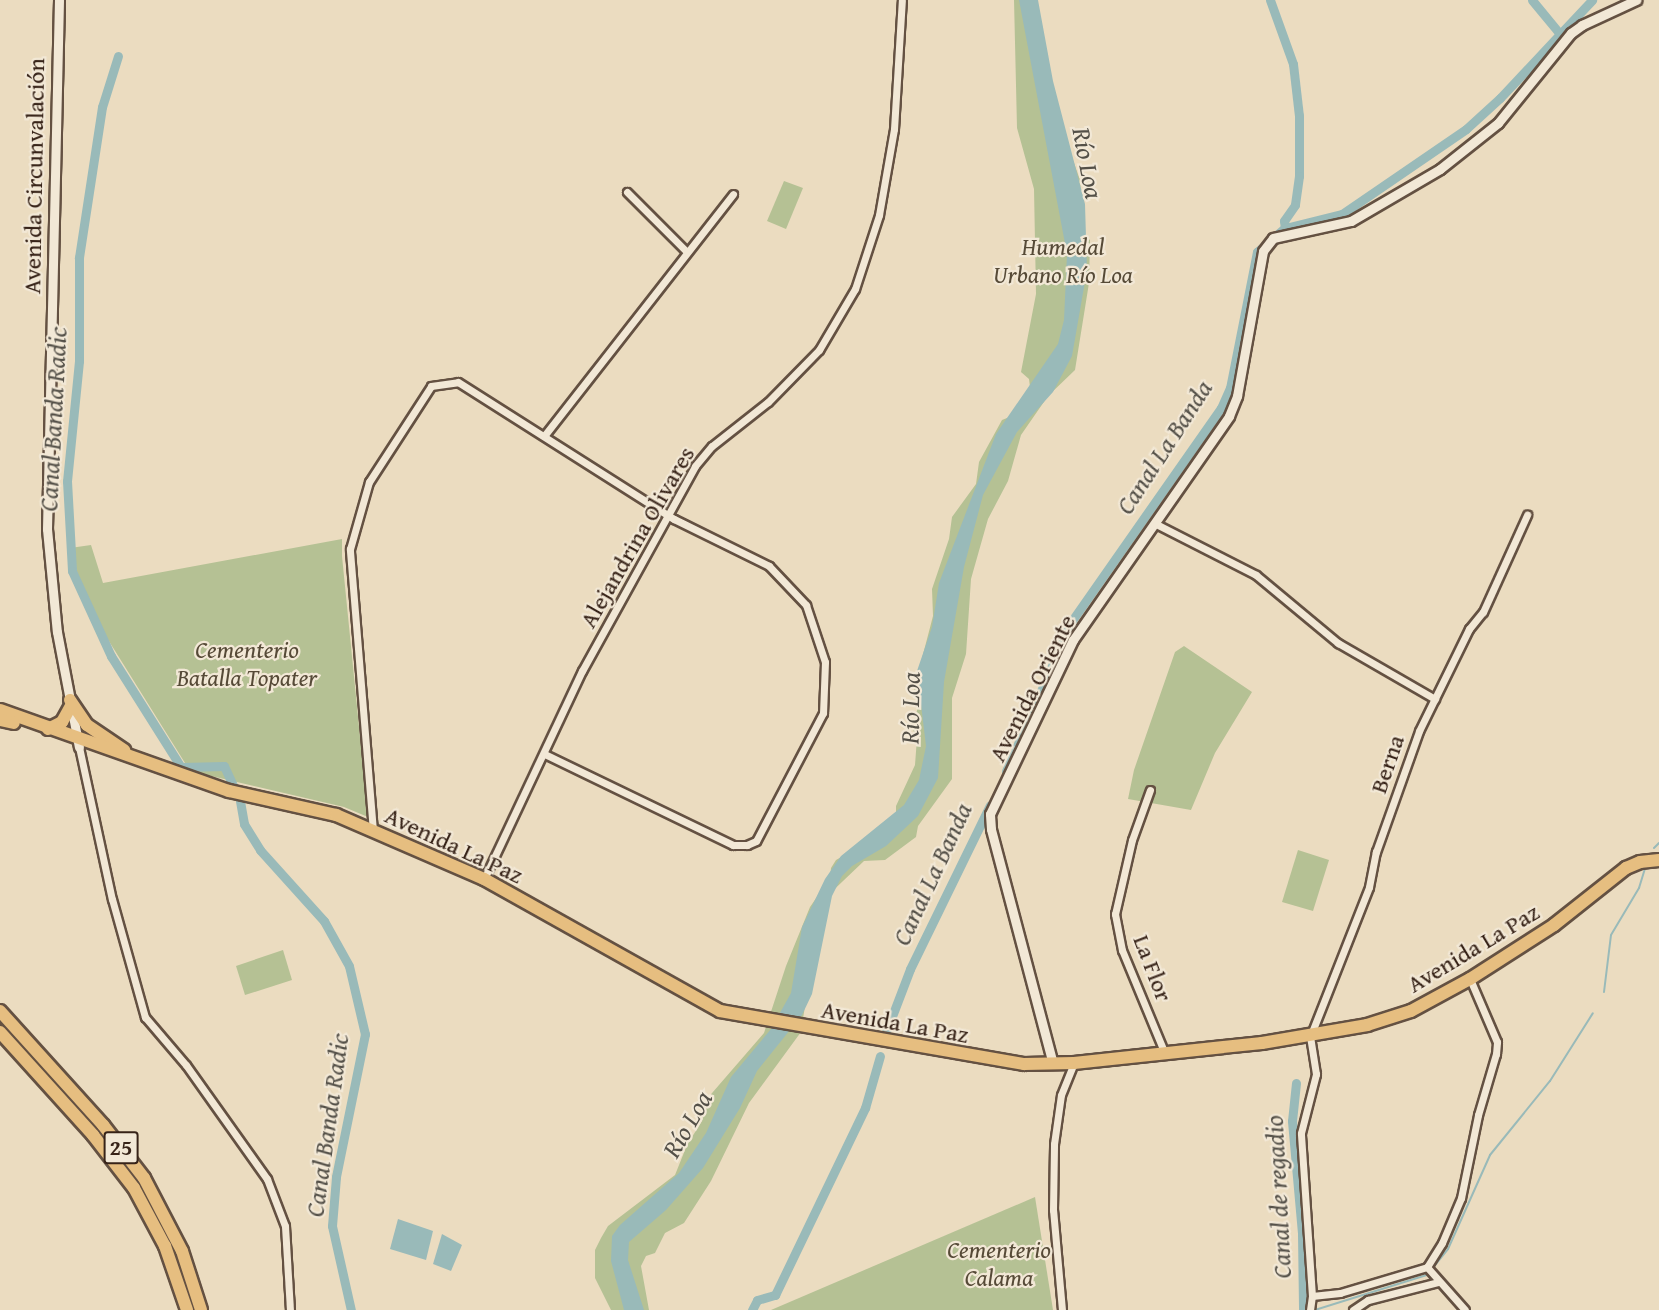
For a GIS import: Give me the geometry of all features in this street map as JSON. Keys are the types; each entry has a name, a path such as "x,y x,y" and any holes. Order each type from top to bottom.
{"main road":[{"path":"48,729 62,722 70,703 91,728 137,760"},
{"name":"Avenida La Paz","path":"0,710 78,742"},
{"name":"Avenida La Paz","path":"0,718 137,760 230,792 336,814 484,879 720,1011 985,1059 1053,1064 1165,1054 1310,1037 1411,1011 1470,980 1554,925 1626,868 1640,862 1659,860"},
{"name":"25","path":"0,1011 96,1118 144,1178 182,1251 201,1310"},
{"name":"25","path":"0,1032 93,1135 134,1188 165,1246 187,1310"}],"street":[{"name":"Avenida Circunvalación","path":"59,0 47,529 54,609 78,742"},
{"name":"Alejandrina Olivares","path":"484,879 545,754 582,671 695,466 712,446 768,402 819,350 855,289 879,215 894,129 902,0"},
{"name":"Avenida Oriente","path":"1053,1064 991,829 990,814 1073,640 1156,524 1229,416 1237,396 1263,251 1273,238 1351,220 1440,169 1498,123 1571,33 1582,25 1636,0"},
{"path":"627,192 687,252"},
{"path":"544,436 733,194"},
{"path":"372,831 350,549 369,482 431,386 458,382 667,514 769,567 806,605 825,662 823,713 756,841 741,846 545,754"},
{"name":"Berna","path":"1310,1037 1369,887 1376,852 1419,731 1468,629 1483,612 1527,515"},
{"path":"1156,524 1256,575 1338,643 1435,699"},
{"path":"78,742 112,899 145,1017 186,1065 267,1179 285,1226 290,1310"},
{"name":"La Flor","path":"1150,790 1132,840 1115,914 1122,950 1165,1054"},
{"path":"1312,1296 1340,1293 1427,1267 1442,1243 1461,1198 1478,1115 1497,1054 1497,1042 1470,980"},
{"path":"1310,1037 1316,1074 1301,1133 1312,1296 1310,1310"},
{"path":"1062,1310 1053,1210 1054,1144 1061,1095 1074,1063"},
{"path":"1427,1267 1465,1310"},
{"path":"1353,1310 1368,1300 1438,1282"}],"green space":[{"name":"Humedal Urbano Río Loa","path":"1014,0 1032,0 1036,55 1080,180 1083,234 1090,240 1089,283 1075,370 1048,396 1021,435 1008,481 988,519 971,579 966,654 952,698 952,779 918,826 916,837 885,860 864,861 821,902 801,1032 749,1103 711,1181 684,1223 665,1233 655,1253 646,1256 641,1266 649,1310 611,1310 595,1278 595,1250 601,1238 608,1226 675,1175 687,1145 702,1121 706,1100 764,1033 786,966 810,907 830,878 831,868 836,860 873,839 877,827 887,826 896,815 896,806 915,765 917,738 912,728 918,707 914,689 933,616 932,589 949,539 952,517 976,484 979,462 1002,420 1012,416 1030,387 1029,379 1021,372 1036,294 1034,189 1017,128"},
{"path":"784,181 803,188 786,229 767,221"},
{"name":"Cementerio Batalla Topater","path":"342,539 368,817 344,807 190,771 87,606 70,548 91,545 103,583"},
{"path":"1184,646 1252,692 1215,753 1191,810 1128,799 1134,770 1175,652"},
{"path":"1298,850 1329,860 1313,911 1282,902"},
{"path":"283,950 292,980 245,995 236,966"},
{"name":"Cementerio Calama","path":"1035,1197 1053,1310 771,1310"}],"water":[{"path":"1019,0 1038,0 1053,81 1085,204 1087,270 1072,356 1053,392 1017,432 983,495 964,567 944,682 938,778 918,816 886,846 852,866 842,876 832,896 812,994 802,1015 757,1071 740,1108 703,1168 666,1210 629,1242 628,1260 644,1310 624,1310 611,1261 612,1236 620,1225 679,1173 706,1133 731,1077 771,1029 791,993 802,927 825,879 841,856 904,805 919,780 926,746 917,671 932,627 939,583 996,434 1058,344 1064,320 1067,254"},
{"path":"398,1219 433,1231 426,1260 390,1249"},
{"path":"442,1234 462,1245 451,1271 433,1264"}],"waterway":[{"path":"1270,0 1293,64 1299,116 1299,176 1295,205 1284,221 1285,228"},
{"name":"Canal La Banda","path":"1006,771 1054,661 1057,642 1221,408 1230,388 1257,252 1285,228 1342,214 1466,129 1500,98 1560,34 1532,0"},
{"path":"1560,34 1592,0"},
{"name":"Canal Banda Radic","path":"118,56 102,107 79,258 79,361 67,481 72,571 111,656 181,767 224,766 233,785"},
{"name":"Canal Banda Radic","path":"240,801 244,824 260,850 324,921 349,966 365,1034 336,1177 332,1226 351,1310"},
{"name":"Canal La Banda","path":"886,1032 910,969 990,805"},
{"path":"1654,848 1659,843"},
{"path":"1604,992 1611,935 1639,888 1645,868"},
{"path":"1431,1270 1448,1249 1490,1155 1550,1081 1593,1013"},
{"path":"752,1310 757,1300 775,1295 865,1108 880,1056"},
{"name":"Canal de regadio","path":"1296,1083 1292,1121 1302,1234 1303,1310"},
{"path":"1315,1310 1427,1275"}],"water label":[{"name":"Río Loa","path":"1088,163"},
{"name":"Río Loa","path":"910,708"},
{"name":"Río Loa","path":"687,1124"}]}
